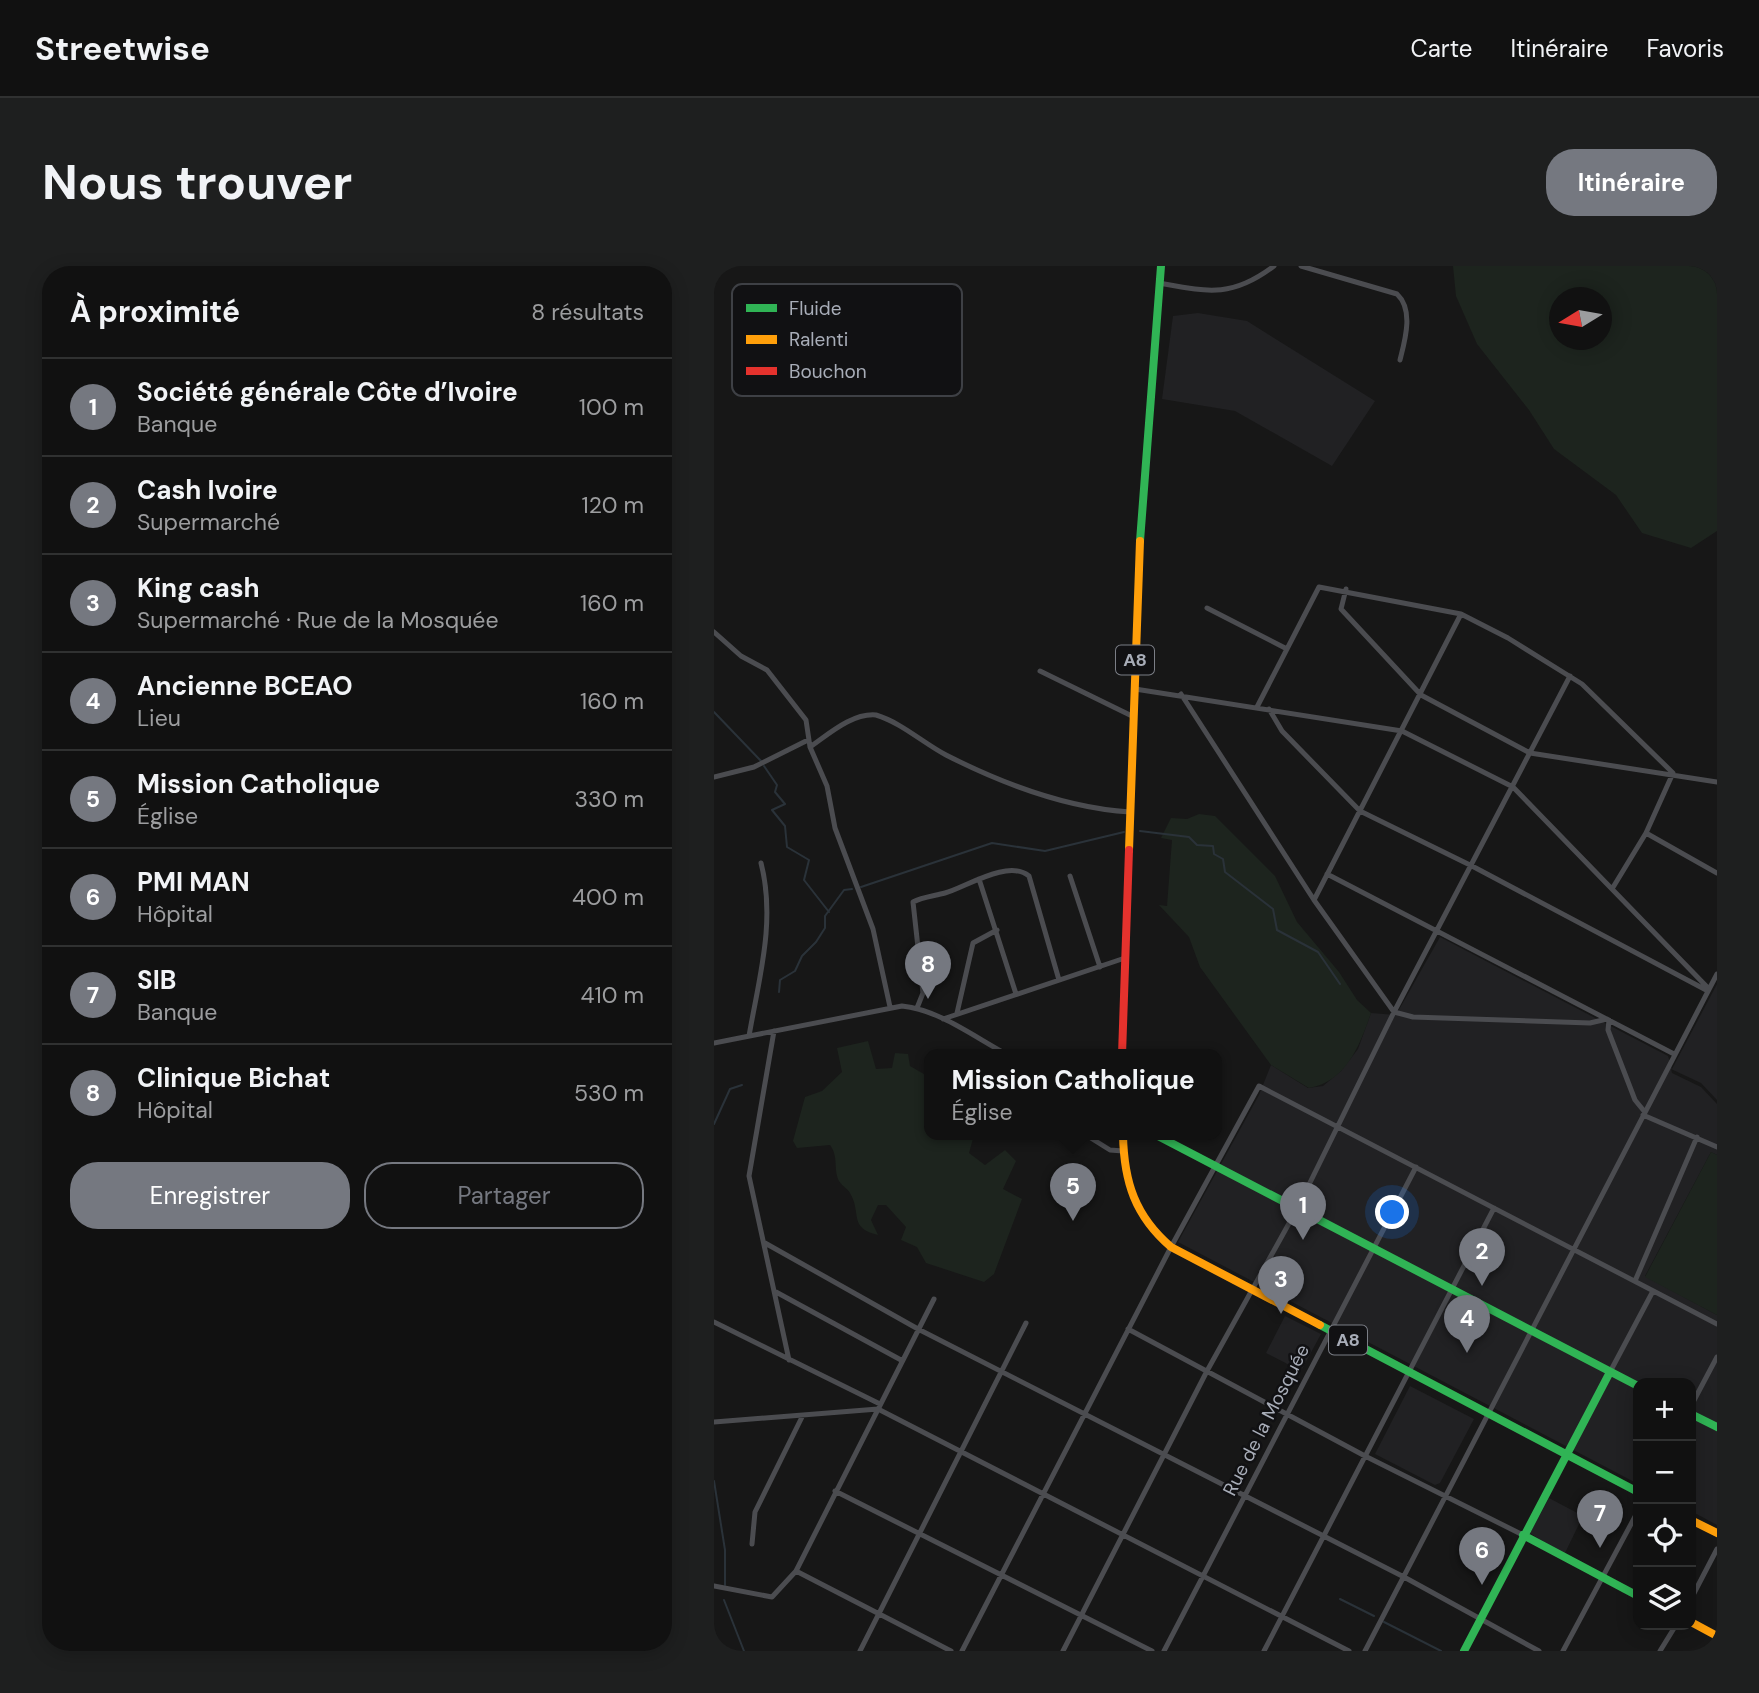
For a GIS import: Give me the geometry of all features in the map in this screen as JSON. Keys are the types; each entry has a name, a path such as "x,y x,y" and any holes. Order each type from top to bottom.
{"main road":[{"name":"A8","path":"1122,1049 1145,437 1161,266"},
{"name":"A8","path":"1123,1140 1125,1174 1140,1217 1152,1232 1171,1247 1633,1489"},
{"path":"1166,1140 1633,1384"},
{"path":"1464,1651 1610,1372"},
{"path":"1696,1416 1717,1427"},
{"path":"1696,1522 1717,1533"},
{"path":"1523,1535 1633,1593"},
{"path":"1696,1625 1717,1636"}],"street":[{"path":"1159,283 1210,292 1251,284 1273,266"},
{"path":"1301,266 1397,294 1402,299 1406,316 1401,360"},
{"path":"1257,707 1315,590 1325,585 1461,614 1582,684 1673,773"},
{"path":"1346,589 1341,609 1421,695 1530,753 1673,773 1717,782"},
{"path":"1207,608 1287,649"},
{"path":"1314,900 1461,614"},
{"path":"714,632 741,656 767,670 806,720 809,743 824,775 835,828 873,929 890,1007"},
{"path":"1040,671 1134,717"},
{"path":"1063,1651 1207,1371 1297,1209 1394,1012 1570,676"},
{"path":"1135,688 1402,731 1513,787 1708,990"},
{"path":"1181,694 1314,900 1394,1012 1412,1017 1590,1023 1608,1020"},
{"path":"1269,709 1282,731 1360,811 1472,866 1708,990"},
{"path":"714,777 754,767 866,714 876,715 945,754 1002,780 1078,806 1130,812"},
{"path":"1612,889 1646,833 1673,773"},
{"path":"1646,833 1717,873"},
{"path":"749,1036 769,921 767,887 761,863"},
{"path":"918,1008 923,993 913,902 947,893 979,879 1019,871 1029,876 1059,980"},
{"path":"1327,874 1674,1054"},
{"path":"1070,876 1100,967"},
{"path":"979,879 1016,995"},
{"path":"957,1013 973,943 997,930"},
{"path":"943,1019 1125,958"},
{"path":"1365,1651 1529,1331 1717,974"},
{"path":"714,1043 890,1007 918,1008 997,1049"},
{"path":"1608,1020 1608,1030 1635,1100 1644,1113 1717,1147"},
{"path":"774,1031 749,1176 789,1360"},
{"path":"962,1651 1214,1164 1259,1086 1717,1324"},
{"path":"1635,1282 1697,1137"},
{"path":"1094,1140 1110,1150 1123,1152"},
{"name":"Rue de la Mosquée","path":"1164,1651 1416,1167"},
{"path":"1264,1651 1494,1208"},
{"path":"765,1242 918,1329 1324,1535 1539,1651"},
{"path":"1610,1372 1653,1291"},
{"path":"776,1292 901,1360"},
{"path":"714,1586 772,1597 796,1571 933,1299"},
{"path":"714,1322 879,1406 958,1451 1044,1492 1349,1651"},
{"path":"860,1651 958,1451 1026,1324"},
{"path":"1128,1329 1443,1497 1523,1535"},
{"path":"1696,1397 1717,1357"},
{"path":"714,1422 879,1406"},
{"path":"752,1544 755,1513 803,1415"},
{"path":"835,1491 1152,1651"},
{"path":"1563,1651 1633,1520"},
{"path":"1696,1589 1717,1549"},
{"path":"796,1571 951,1651"},
{"path":"1660,1651 1673,1630"}],"shaded area":[{"path":"1453,266 1717,266 1717,531 1691,548 1642,533 1616,495 1554,449 1529,410 1477,344 1456,296"},
{"path":"1198,313 1247,321 1375,401 1332,466 1235,411 1162,399 1173,316"},
{"path":"1199,814 1215,816 1275,876 1297,922 1339,972 1357,1000 1371,1013 1350,1060 1333,1078 1322,1084 1309,1088 1271,1065 1200,967 1189,937 1159,905 1167,906 1172,840 1161,838 1171,818 1187,819"},
{"path":"1440,937 1668,1056 1672,1069 1717,984 1717,1100 1701,1083 1671,1069 1672,1073 1701,1087 1717,1104 1717,1155 1711,1152 1645,1276 1717,1315 1717,1525 1696,1514 1696,1378 1633,1378 1633,1481 1178,1242 1259,1095 1271,1065 1308,1088 1323,1086 1341,1071 1358,1049 1371,1013 1396,1015"},
{"path":"868,1041 876,1069 892,1068 895,1053 908,1054 910,1066 924,1074 924,1140 973,1140 969,1153 985,1165 1005,1150 1016,1161 1003,1189 1022,1199 994,1274 984,1282 926,1263 917,1247 901,1240 906,1227 886,1205 878,1205 871,1220 878,1235 863,1228 857,1219 850,1193 839,1181 830,1145 797,1148 793,1141 805,1097 822,1091 842,1072 837,1048"},
{"path":"1711,1152 1717,1155 1717,1315 1645,1277"},
{"path":"1285,1316 1321,1334 1301,1371 1266,1353"},
{"path":"1410,1386 1474,1419 1440,1483 1435,1485 1375,1454"},
{"path":"1549,1498 1583,1516 1564,1555 1530,1533"}],"waterway":[{"path":"714,712 761,761"},
{"path":"764,766 777,785 775,792 785,804 772,810 785,826 787,847 809,860 804,880 829,912"},
{"path":"1140,831 1189,837 1197,845 1213,846 1214,854 1223,859 1225,872 1273,909 1277,930 1318,952 1340,984"},
{"path":"861,887 992,843 1045,851 1124,832"},
{"path":"779,992 780,980 795,971 802,956 825,928 825,916 844,890 852,889"},
{"path":"714,1124 730,1089 742,1085"},
{"path":"714,1481 725,1550 725,1585"},
{"path":"1340,1599 1374,1616"},
{"path":"724,1600 744,1651"},
{"path":"1384,1622 1441,1651"}],"traffic: fast":[{"path":"1140,541 1161,266"},
{"path":"1166,1140 1633,1383"},
{"path":"1320,1325 1633,1489"},
{"path":"1464,1651 1610,1372"},
{"path":"1696,1416 1717,1427"},
{"path":"1523,1535 1633,1593"}],"traffic: slow":[{"path":"1129,850 1140,541"},
{"path":"1123,1140 1126,1168 1134,1197 1148,1223 1171,1247 1320,1325"},
{"path":"1696,1522 1717,1533"},
{"path":"1696,1625 1717,1636"}],"traffic: jam":[{"path":"1122,1049 1129,850"}],"place":[{"name":"Clinique Bichat","path":"928,999"},
{"name":"Mission Catholique","path":"1073,1221"},
{"name":"Société générale Côte d’Ivoire","path":"1303,1240"},
{"name":"Cash Ivoire","path":"1482,1286"},
{"name":"King cash","path":"1281,1314"},
{"name":"Ancienne BCEAO","path":"1467,1353"},
{"name":"SIB","path":"1600,1548"},
{"name":"PMI MAN","path":"1482,1585"}]}
